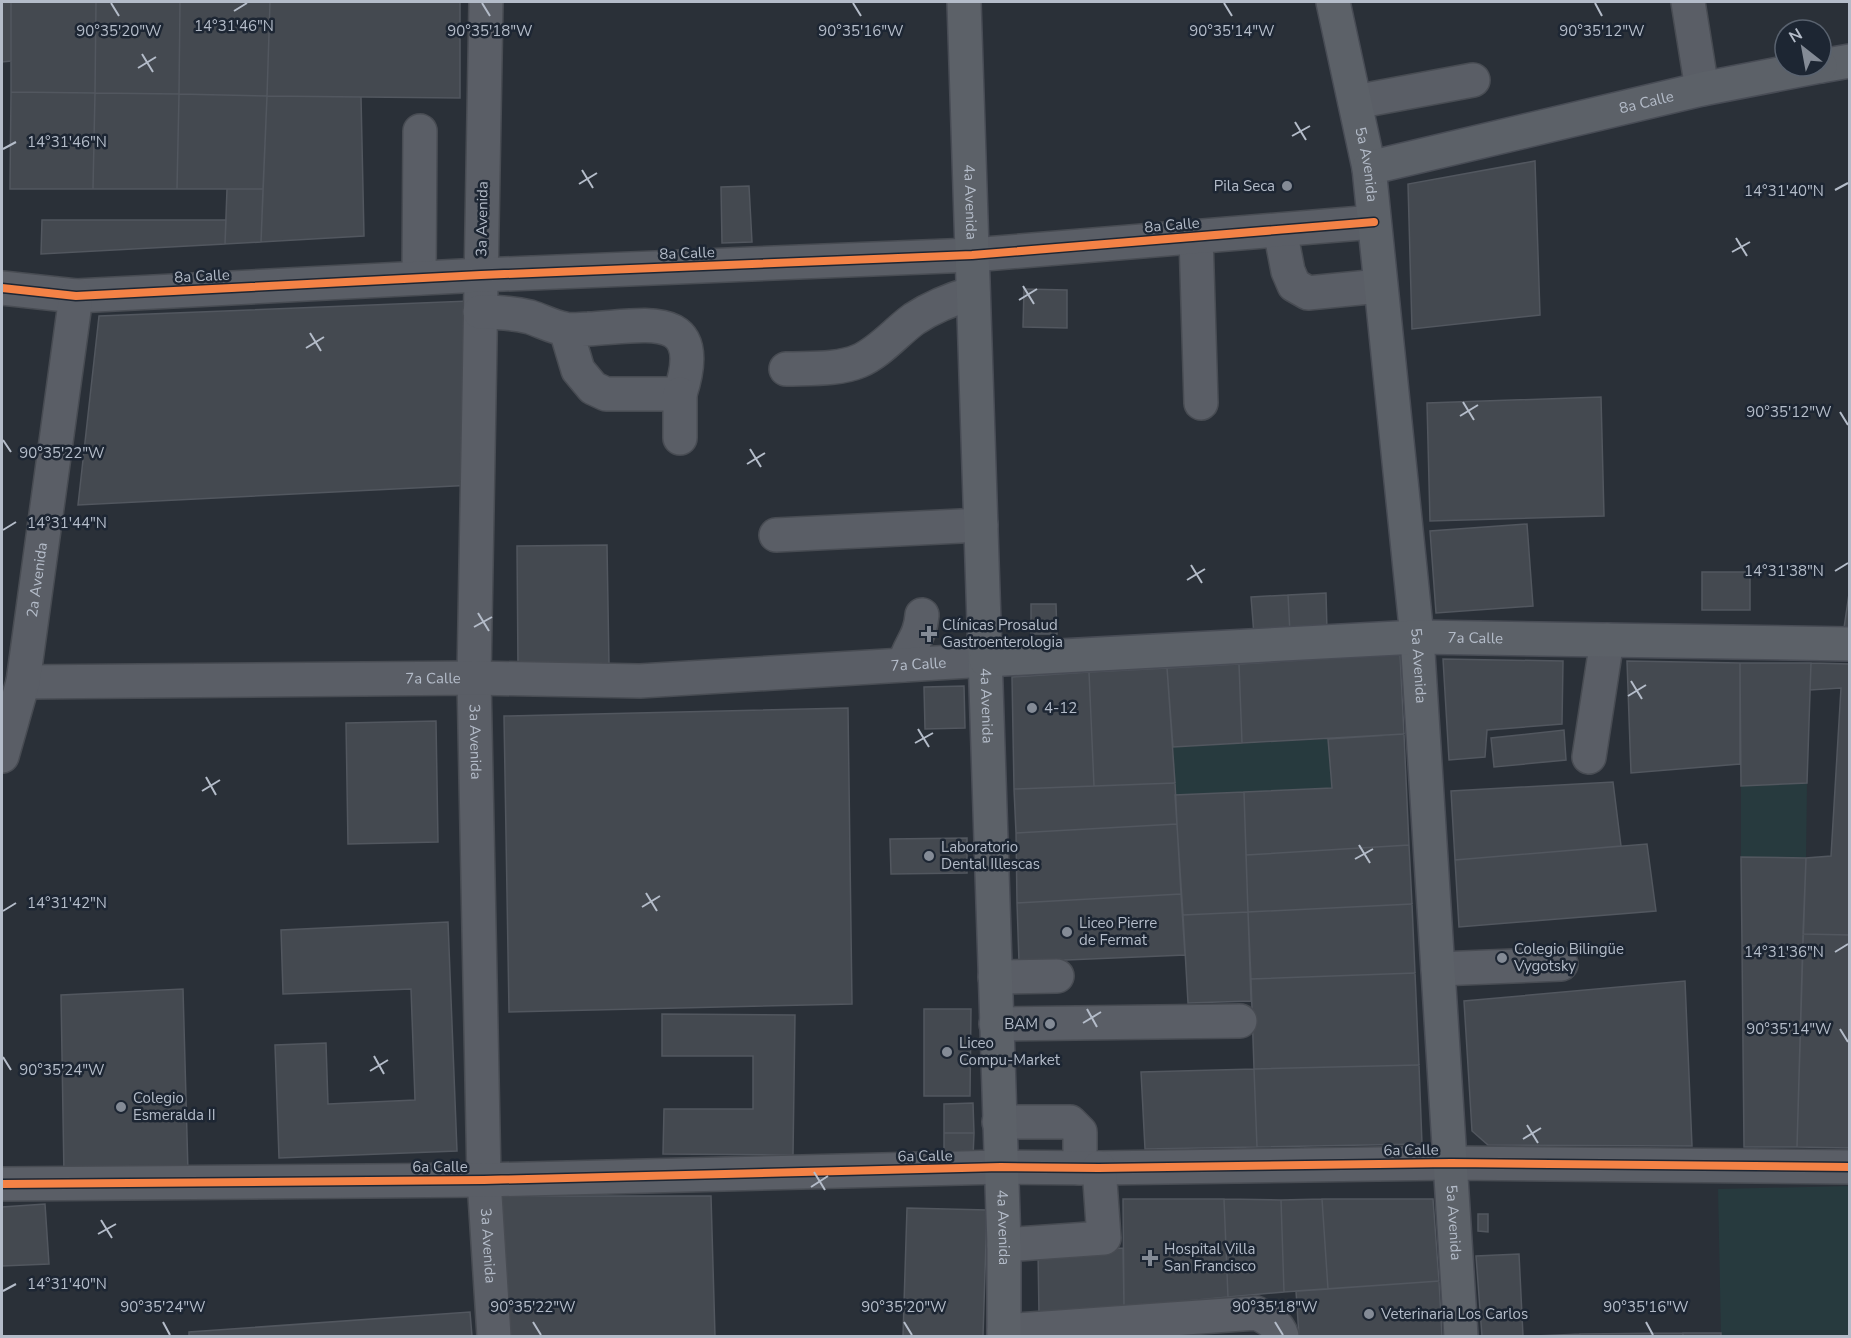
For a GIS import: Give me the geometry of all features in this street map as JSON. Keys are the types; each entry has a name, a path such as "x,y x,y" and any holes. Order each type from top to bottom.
{"main road":[{"name":"4a Avenida","path":"964,2 1004,1245 1004,1334"},
{"name":"5a Avenida","path":"1333,2 1369,168 1417,637 1461,1336"},
{"name":"8a Calle","path":"1833,64 1850,61"},
{"name":"8a Calle","path":"1369,168 1702,88 1773,75"},
{"name":"7a Calle","path":"986,660 1417,637 1850,644"}],"street":[{"name":"3a Avenida","path":"486,2 474,678 484,1180 494,1336"},
{"path":"1688,2 1702,88"},
{"path":"1355,102 1473,80"},
{"path":"419,278 420,131"},
{"name":"8a Calle","path":"2,288 76,296 481,275 972,255 1374,222"},
{"path":"1280,230 1288,271 1294,285 1308,293 1380,286"},
{"path":"1196,237 1201,403"},
{"path":"527,316 529,273"},
{"path":"786,369 835,366 859,361 877,350 915,318 948,301 973,293"},
{"name":"2a Avenida","path":"2,756 23,682 76,296"},
{"path":"480,312 527,316 566,330 663,325 679,333 687,362 685,380 680,394 680,438"},
{"path":"566,330 578,370 593,388 606,394 680,394"},
{"path":"776,535 981,525"},
{"path":"904,665 909,649 920,634 922,615"},
{"path":"1589,757 1607,640"},
{"name":"7a Calle","path":"23,682 474,678 640,681 986,660"},
{"path":"1438,969 1561,964"},
{"path":"995,977 1058,975"},
{"path":"996,1024 1240,1021"},
{"path":"999,1122 1070,1122 1080,1132 1090,1168 1104,1238 1004,1245"},
{"name":"6a Calle","path":"2,1184 484,1180 1000,1167 1451,1163 1850,1167"},
{"path":"1004,1334 1256,1313 1274,1323 1282,1336"}],"green space":[{"path":"1328,739 1332,788 1175,795 1173,747"},
{"path":"1807,783 1806,858 1741,857 1741,786"},
{"path":"1849,1186 1849,1336 1721,1336 1718,1189"}],"building":[{"path":"2,2 11,2 11,61 2,62"},
{"path":"11,2 96,2 95,93 11,92"},
{"path":"96,2 180,2 179,94 95,93"},
{"path":"180,2 270,2 267,96 179,94"},
{"path":"270,2 460,2 460,98 267,96"},
{"path":"11,92 95,93 93,189 10,189"},
{"path":"95,93 179,94 177,189 93,189"},
{"path":"179,94 267,96 263,189 177,189"},
{"path":"267,96 361,97 364,236 261,242"},
{"path":"1535,161 1540,315 1412,329 1408,184"},
{"path":"749,186 752,242 722,243 721,187"},
{"path":"227,189 263,189 261,242 225,244"},
{"path":"42,220 226,220 225,244 41,254"},
{"path":"1024,289 1067,290 1067,328 1023,327"},
{"path":"469,301 474,485 78,505 99,316"},
{"path":"1601,397 1604,516 1430,521 1427,403"},
{"path":"1527,524 1533,606 1436,613 1430,531"},
{"path":"607,545 609,665 518,667 517,546"},
{"path":"1702,572 1750,572 1750,610 1702,610"},
{"path":"1850,587 1850,629 1844,628"},
{"path":"1326,593 1327,630 1290,633 1288,595"},
{"path":"1288,595 1290,633 1254,635 1251,597"},
{"path":"1031,604 1056,604 1057,634 1031,634"},
{"path":"1400,654 1404,734 1242,743 1239,664"},
{"path":"1443,659 1563,661 1562,724 1487,730 1485,757 1449,760"},
{"path":"1627,661 1740,663 1740,764 1631,773"},
{"path":"1740,663 1811,663 1807,783 1741,786"},
{"path":"1811,663 1850,664 1850,935 1803,934 1806,858 1831,856 1841,688 1810,690"},
{"path":"1239,664 1242,743 1173,747 1167,668"},
{"path":"1167,668 1175,783 1094,786 1089,672"},
{"path":"1089,672 1094,786 1014,789 1012,677"},
{"path":"964,686 965,728 925,729 924,687"},
{"path":"848,708 852,1004 509,1012 504,716"},
{"path":"436,721 438,842 348,844 346,723"},
{"path":"1564,730 1566,760 1494,767 1491,738"},
{"path":"1404,734 1409,845 1246,855 1244,792 1332,788 1328,739"},
{"path":"1613,782 1621,846 1455,860 1451,791"},
{"path":"1175,783 1177,824 1016,833 1014,789"},
{"path":"1244,792 1248,912 1183,915 1175,795"},
{"path":"1177,824 1181,894 1017,903 1016,833"},
{"name":"Laboratorio Dental Illescas","path":"967,838 967,873 891,874 890,839"},
{"path":"1647,844 1656,911 1459,927 1455,860"},
{"path":"1409,845 1412,904 1248,912 1246,855"},
{"path":"1741,857 1806,858 1803,946 1742,946"},
{"path":"1181,894 1185,955 1019,962 1017,903"},
{"path":"1412,904 1415,973 1251,979 1248,912"},
{"path":"1248,912 1251,1001 1188,1003 1183,915"},
{"path":"448,922 457,1151 279,1158 275,1045 326,1043 328,1104 415,1100 411,989 283,994 281,930"},
{"path":"1803,934 1850,935 1850,1148 1797,1147"},
{"path":"1742,946 1803,946 1797,1147 1744,1147"},
{"path":"1415,973 1419,1065 1254,1069 1251,979"},
{"path":"1685,981 1692,1146 1488,1145 1472,1131 1464,1001"},
{"name":"Colegio Esmeralda II","path":"183,989 188,1172 64,1176 61,995"},
{"name":"Liceo Compu-Market","path":"924,1009 971,1009 970,1096 924,1096"},
{"path":"662,1014 795,1015 793,1155 663,1154 664,1109 753,1109 753,1056 662,1056"},
{"path":"1419,1065 1422,1144 1257,1147 1254,1069"},
{"path":"1254,1069 1257,1147 1145,1149 1141,1072"},
{"path":"973,1103 974,1133 944,1133 944,1104"},
{"path":"944,1133 974,1133 973,1158 944,1158"},
{"path":"502,1196 711,1196 715,1336 507,1336"},
{"path":"1123,1199 1224,1199 1228,1297 1124,1307"},
{"path":"1224,1199 1281,1200 1284,1292 1228,1297"},
{"path":"1322,1199 1433,1199 1439,1281 1328,1289"},
{"path":"1322,1199 1328,1289 1284,1292 1281,1200"},
{"path":"45,1204 49,1264 2,1266 2,1207"},
{"path":"907,1208 987,1210 983,1336 903,1336"},
{"path":"1478,1214 1488,1214 1488,1232 1478,1231"},
{"path":"1123,1248 1124,1307 1039,1315 1038,1251"},
{"path":"1519,1254 1523,1336 1482,1336 1476,1256"},
{"name":"Veterinaria Los Carlos","path":"1439,1281 1442,1336 1299,1336 1296,1291"},
{"path":"470,1312 472,1336 189,1336 189,1332"},
{"path":"1683,1333 1683,1336 1580,1336 1580,1334"},
{"path":"1683,1333 1721,1333 1721,1336 1683,1336"},
{"path":"1580,1334 1580,1336 1535,1336"}],"cycle path":[{"path":"2,288 76,296 481,275 972,255 1374,222"},
{"path":"2,1184 484,1180 1001,1167 1099,1168 1451,1163 1850,1167"}],"place":[{"name":"Pila Seca","path":"1287,186"},
{"name":"Clínicas Prosalud Gastroenterologia","path":"929,634"},
{"name":"4-12","path":"1032,708"},
{"name":"Laboratorio Dental Illescas","path":"929,856"},
{"name":"Liceo Pierre de Fermat","path":"1067,932"},
{"name":"Colegio Bilingüe Vygotsky","path":"1502,958"},
{"name":"BAM","path":"1050,1024"},
{"name":"Liceo Compu-Market","path":"947,1052"},
{"name":"Colegio Esmeralda II","path":"121,1107"},
{"name":"Hospital Villa San Francisco","path":"1150,1258"},
{"name":"Veterinaria Los Carlos","path":"1369,1314"}]}
